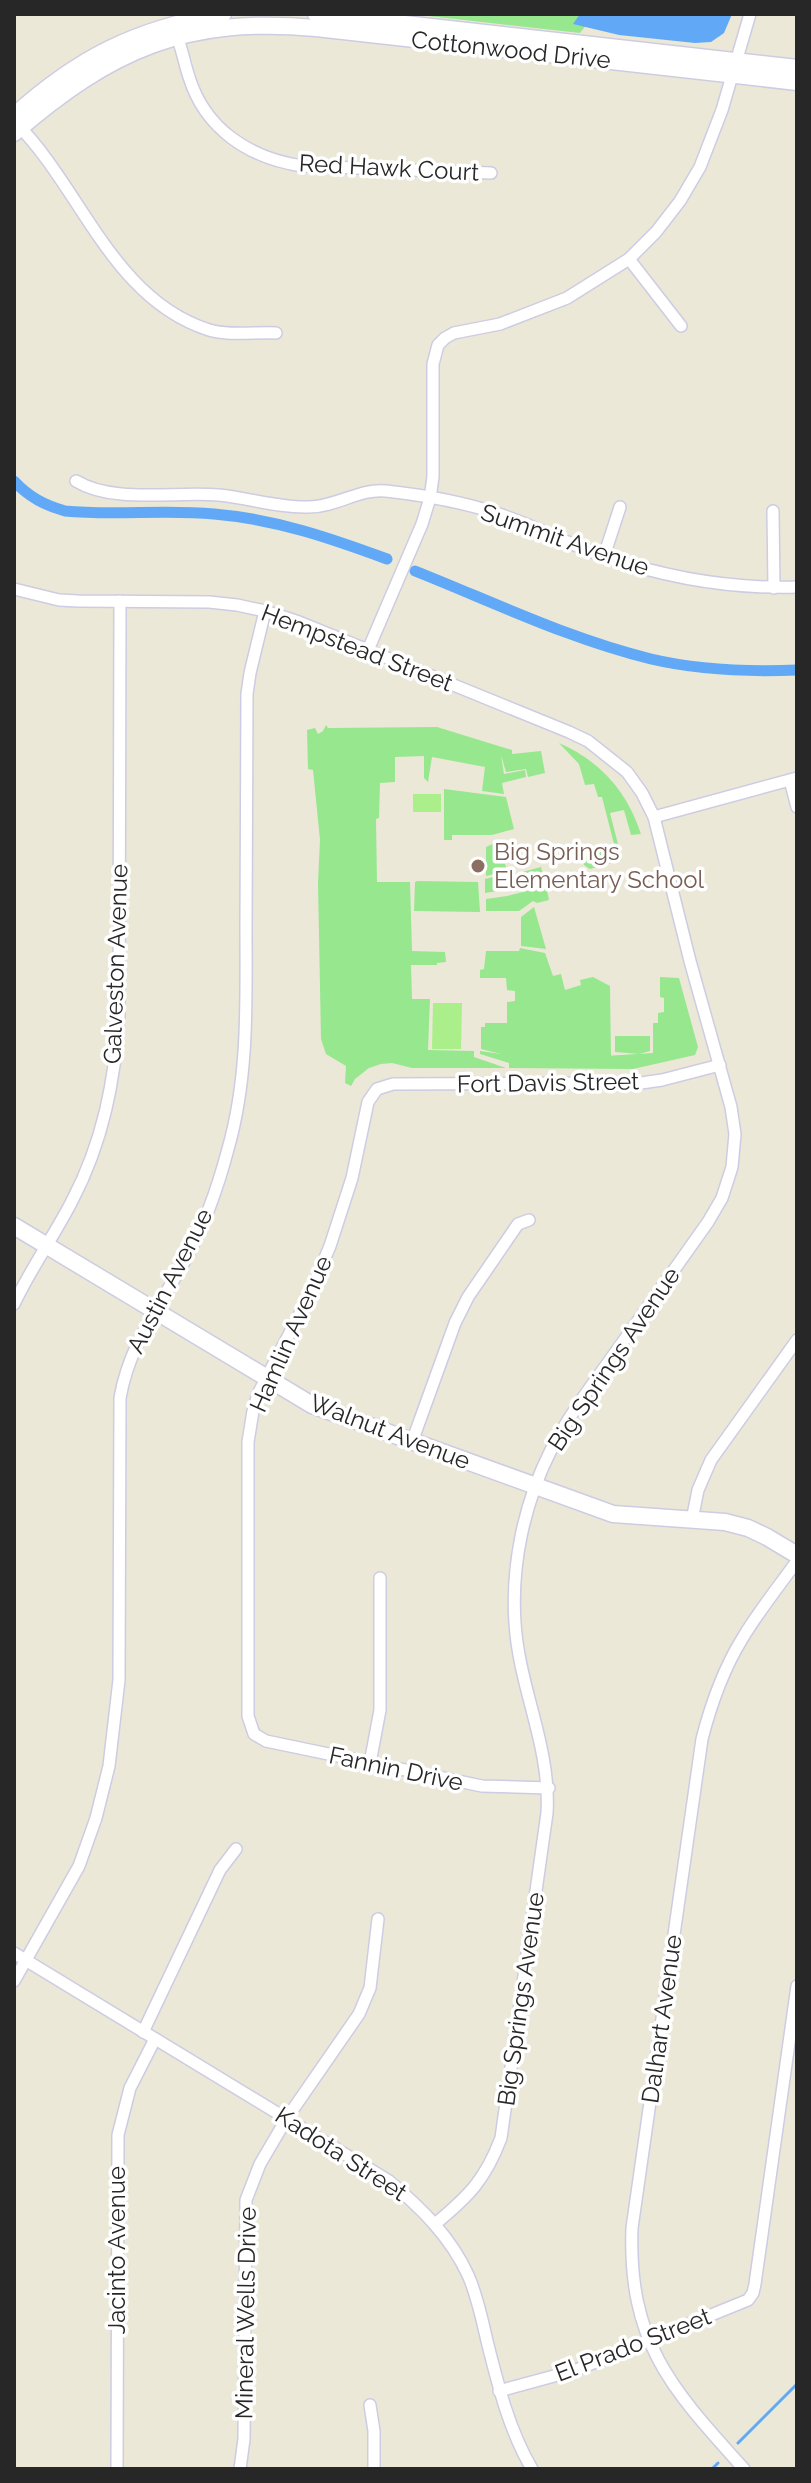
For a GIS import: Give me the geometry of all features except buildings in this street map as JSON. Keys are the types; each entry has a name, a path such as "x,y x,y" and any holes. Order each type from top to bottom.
{"street":[{"name":"Cottonwood Drive","path":"16,125 100,68 175,31 223,14"},
{"name":"Cottonwood Drive","path":"316,14 735,68 797,82"},
{"path":"368,650 422,524 430,498 433,477 433,364 438,345 454,333 500,324 534,313 588,286 629,259 656,232 680,201 700,167 735,68 750,14"},
{"name":"Cottonwood Drive","path":"175,31 277,25 735,68 797,68"},
{"name":"Red Hawk Court","path":"175,31 198,100 213,121 228,137 266,158 302,166 491,173"},
{"path":"16,125 46,156 113,257 154,301 207,329 276,333"},
{"path":"629,259 681,326"},
{"name":"Summit Avenue","path":"76,481 99,492 218,495 291,507 330,505 378,490 498,514 650,571 691,580 774,588 797,587"},
{"path":"604,556 620,507"},
{"path":"773,511 774,588"},
{"name":"Hempstead Street","path":"14,589 59,600 209,602 265,611 588,741 627,772 654,817"},
{"name":"Galveston Avenue","path":"14,1304 72,1202 93,1156 107,1109 117,1056 120,601"},
{"name":"Austin Avenue","path":"14,1981 79,1866 96,1818 109,1766 119,1680 120,1398 130,1355 186,1259 210,1204 229,1148 240,1092 246,1024 247,694 265,611"},
{"path":"654,817 794,779 797,807"},
{"name":"Big Springs Avenue","path":"435,2224 478,2185 501,2138 547,1813 549,1788 545,1760 521,1672 515,1619 518,1553 535,1487 571,1415 708,1222 722,1198 732,1167 735,1134 731,1107 654,817"},
{"name":"Fort Davis Street","path":"375,1091 393,1084 641,1083 720,1065"},
{"name":"Hamlin Avenue","path":"251,1727 248,1716 248,1442 253,1411 330,1246 352,1178 368,1102 375,1091"},
{"path":"412,1442 455,1323 468,1297 518,1224 529,1220"},
{"name":"Walnut Avenue","path":"14,1226 312,1405 613,1514 725,1522 748,1528 797,1558"},
{"path":"692,1520 698,1490 711,1460 797,1340"},
{"name":"Dalhart Avenue","path":"744,2469 684,2401 649,2341 634,2282 632,2228 702,1739 711,1704 736,1649 797,1558"},
{"path":"370,1763 380,1710 380,1578"},
{"name":"Fannin Drive","path":"251,1727 254,1734 266,1741 482,1786 549,1788"},
{"path":"143,2032 220,1870 236,1849"},
{"name":"Mineral Wells Drive","path":"240,2469 244,2439 246,2200 260,2164 287,2118 359,2014 370,1988 378,1919"},
{"name":"Kadota Street","path":"14,1953 389,2181 414,2202 455,2250 469,2278 499,2391 532,2469"},
{"name":"El Prado Street","path":"499,2391 576,2370 748,2300 755,2284 797,1986"},
{"name":"Jacinto Avenue","path":"117,2469 118,2135 130,2088 155,2039"},
{"path":"370,2405 374,2469"}],"green space":[{"path":"411,14 595,14 580,33"},
{"path":"326,725 328,728 437,727 512,750 512,754 541,751 545,773 528,777 526,769 506,772 501,755 504,774 525,770 526,777 502,783 504,794 482,791 485,767 432,757 428,782 424,778 424,756 395,757 395,782 380,783 379,818 376,819 377,882 410,882 412,951 445,952 446,962 411,965 412,999 430,999 428,1050 474,1051 474,1057 506,1068 412,1068 381,1064 369,1068 351,1086 345,1083 346,1066 326,1054 321,1039 320,840 313,770 308,769 307,730 315,728 318,734"},
{"path":"559,743 599,768 628,804 641,834 631,835 624,810 610,813 622,860 590,869 584,865 582,857 613,848 614,844 602,797 598,797 594,784 585,785 579,764"},
{"path":"444,789 506,797 514,829 492,835 452,835 452,840 444,840"},
{"path":"413,794 441,794 441,812 413,812"},
{"path":"499,841 507,871 486,876 486,847"},
{"path":"541,867 544,880 485,893 485,879"},
{"path":"417,881 478,882 480,912 414,911"},
{"path":"546,886 549,900 533,901 519,911 486,911 486,899"},
{"path":"534,907 546,949 521,946 521,917"},
{"path":"520,948 545,953 553,976 561,974 565,990 581,985 580,980 593,977 610,986 611,1056 653,1053 653,1023 658,1023 658,1013 664,1012 660,977 679,978 698,1047 695,1055 633,1069 509,1068 509,1063 480,1054 480,1051 501,1054 481,1049 481,1027 485,1027 485,1023 507,1023 507,1002 515,1001 515,991 507,990 506,978 480,978 486,951 519,951"},
{"path":"433,1003 462,1003 461,1049 432,1049"},
{"path":"615,1036 650,1036 650,1051 639,1054 615,1052"}],"water":[{"path":"580,14 732,14 724,33 711,42 695,43 619,35 573,24"}],"waterway":[{"path":"14,481 37,500 65,511 195,513 259,520 302,530 387,559"},
{"path":"415,571 561,631 651,659 723,669 797,670"},
{"path":"738,2443 797,2384"},
{"path":"712,2469 718,2463"}],"place":[{"name":"Big Springs Elementary School","path":"478,866"}]}
